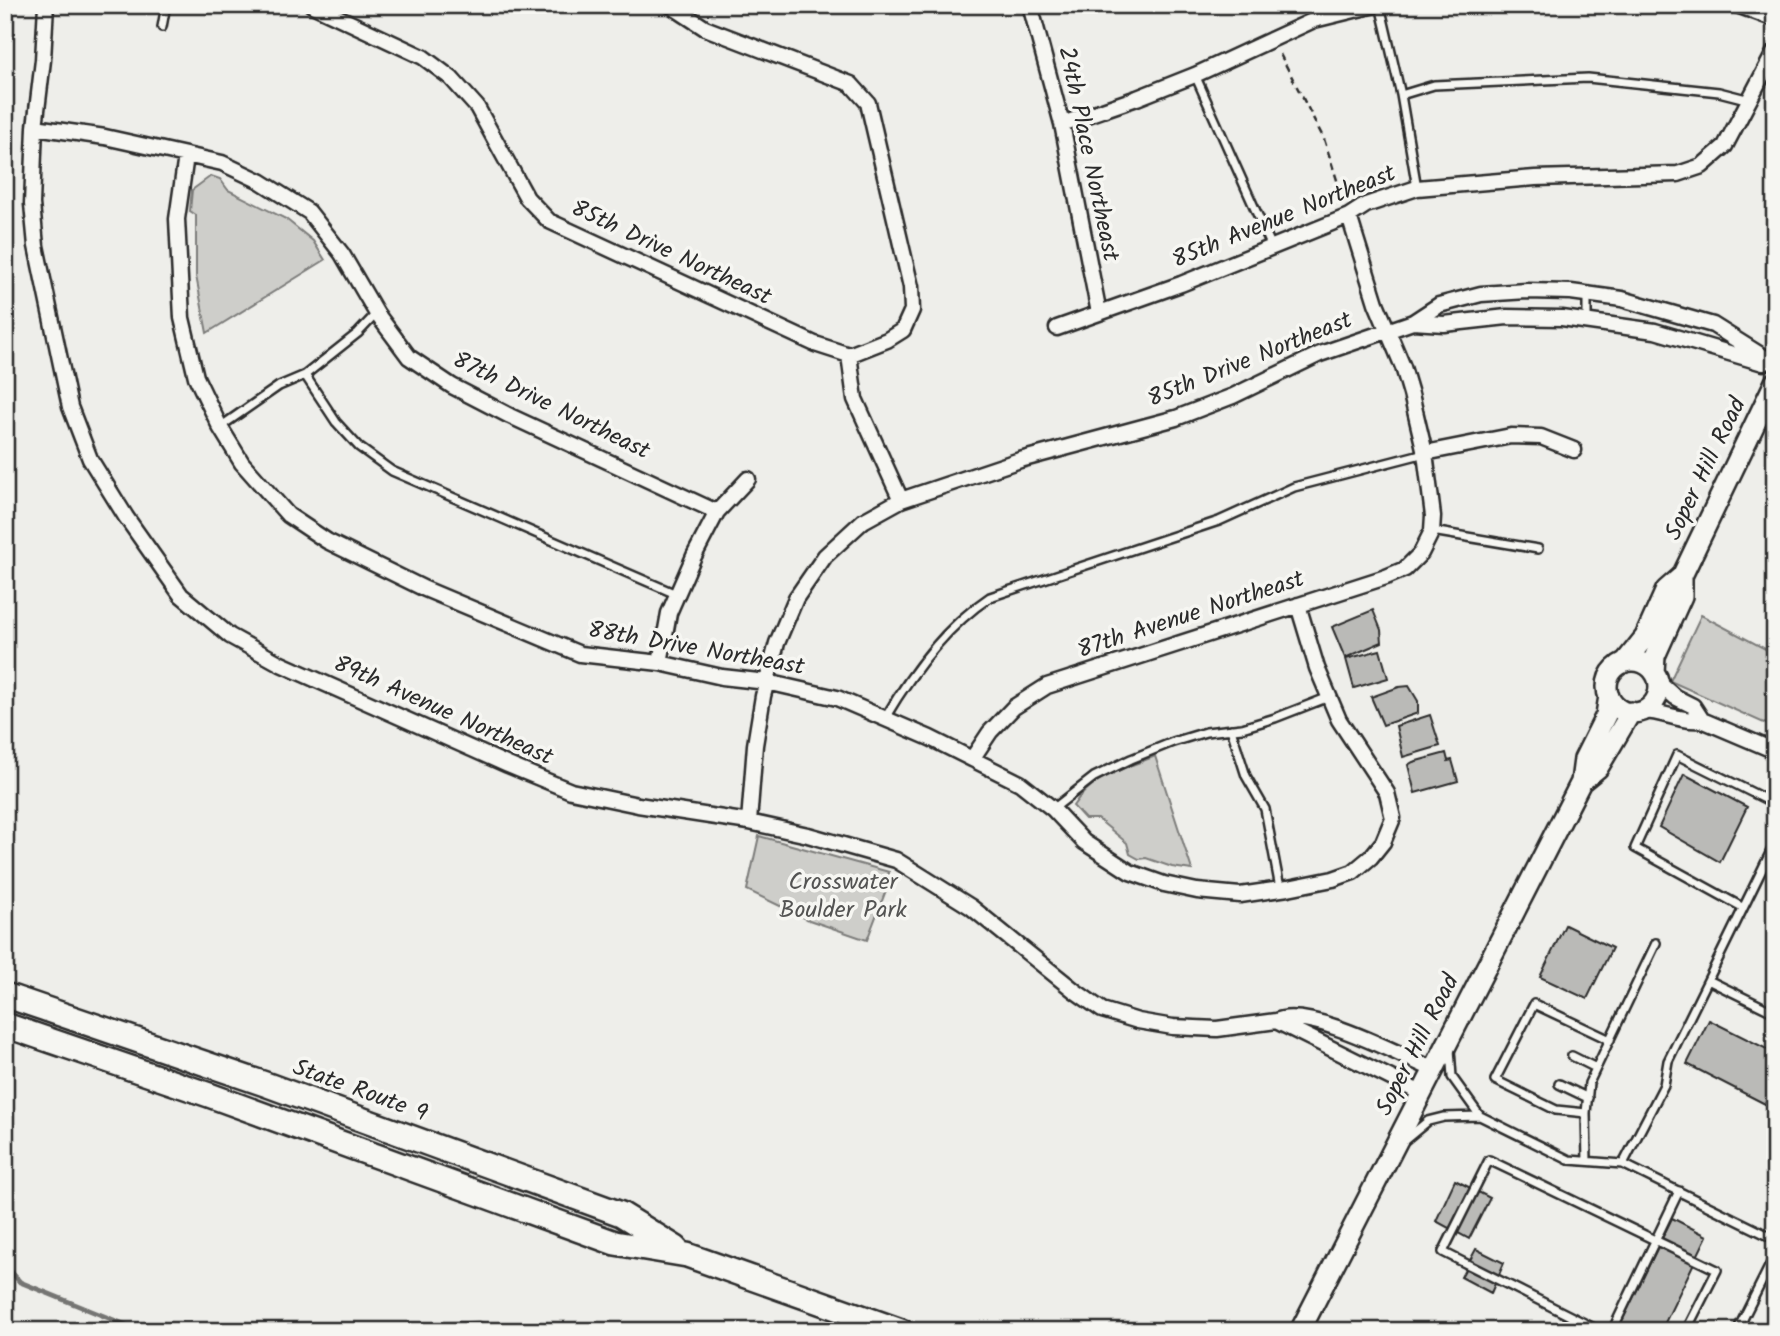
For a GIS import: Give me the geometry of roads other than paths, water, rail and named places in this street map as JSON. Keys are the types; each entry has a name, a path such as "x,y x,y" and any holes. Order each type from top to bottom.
{"main road":[{"name":"State Route 9","path":"5,995 265,1084 621,1214 687,1255"},
{"name":"State Route 9","path":"5,1025 209,1095 615,1243 687,1255 901,1331"}],"street":[{"name":"89th Avenue Northeast","path":"46,5 35,127 32,204 36,246 70,407 90,459 126,517 181,595 230,636 281,664 483,755 571,791 638,805 750,822 896,860 971,907 1102,1010 1138,1021 1173,1027 1217,1029 1284,1018 1312,1020 1433,1069"},
{"name":"85th Drive Northeast","path":"312,5 423,57 451,79 477,107 527,198 549,221 815,344 849,355"},
{"path":"670,5 705,28 851,84 868,103 911,287 912,310 903,330 887,340 849,355 855,399 901,500"},
{"name":"24th Place Northeast","path":"1030,5 1062,124 1099,313"},
{"path":"1307,5 1314,20"},
{"path":"1062,124 1195,75 1314,20 1378,5"},
{"path":"1737,5 1775,19"},
{"path":"1750,100 1775,51"},
{"name":"85th Avenue Northeast","path":"1057,328 1181,284 1349,216 1366,205 1418,188 1535,178 1678,174 1702,166 1725,146 1750,100"},
{"name":"87th Drive Northeast","path":"35,127 105,137 222,163 260,181 309,212 342,254 377,314 409,357 452,386 510,416 717,512"},
{"name":"88th Drive Northeast","path":"186,156 177,219 182,318 196,377 220,427 242,463 288,515 327,541 401,578 580,654 660,663 722,677 767,682 837,698 1020,783 1052,809 1084,842 1130,872 1164,884 1196,891 1240,895 1333,879 1353,872 1371,857 1383,842 1393,818 1387,793 1339,720 1329,697"},
{"path":"1349,216 1368,280 1403,367 1425,453 1433,516 1432,531"},
{"name":"85th Drive Northeast","path":"750,822 755,746 767,682 777,643 796,598 825,556 863,521 901,500 1020,460 1176,418 1233,396 1320,354 1413,322 1439,304 1481,294 1527,290 1622,299 1713,326 1775,365"},
{"name":"85th Drive Northeast","path":"1413,322 1444,324 1507,317 1562,318 1655,331 1775,365"},
{"name":"Soper Hill Road","path":"1682,576 1775,382"},
{"path":"1425,453 1511,436 1541,437 1574,450"},
{"path":"660,663 663,640 676,594 717,512 748,479"},
{"name":"87th Avenue Northeast","path":"972,759 990,732 1014,707 1047,686 1405,569 1422,554 1432,531"},
{"path":"1581,782 1584,759 1605,715 1609,696 1608,680 1617,666 1625,662 1637,649 1666,590 1682,576"},
{"path":"1581,782 1598,768 1637,711 1656,700 1654,656 1682,596 1682,576"},
{"path":"1298,605 1317,668 1329,697"},
{"path":"1625,662 1643,662 1675,697 1693,706 1702,720"},
{"path":"1609,696 1619,709 1656,711 1685,722 1702,720 1775,751"},
{"name":"Soper Hill Road","path":"1300,1331 1581,782"},
{"path":"1276,1021 1421,1093"}],"lane":[{"path":"162,27 166,5"},
{"path":"1378,5 1401,95 1418,188"},
{"path":"1195,75 1272,247"},
{"path":"1401,95 1434,85 1588,78 1706,90 1750,100"},
{"path":"1587,294 1587,321"},
{"path":"220,427 279,386 305,375 358,333 377,314"},
{"path":"305,375 336,422 359,447 392,471 676,594"},
{"path":"885,718 926,656 967,612 990,597 1219,521 1294,487 1425,453"},
{"path":"1432,531 1538,549"},
{"path":"1052,809 1094,777 1131,758 1195,736 1275,718 1329,697"},
{"path":"1231,729 1246,776 1265,809 1280,889"},
{"path":"1742,906 1635,848 1677,755 1775,804"},
{"path":"1623,1164 1664,1085 1668,1061 1775,843"},
{"path":"1587,1161 1586,1113 1589,1083 1656,943"},
{"path":"1709,980 1775,1013"},
{"path":"1586,1113 1556,1110 1495,1080 1534,1004 1610,1040"},
{"path":"1520,1031 1530,1036"},
{"path":"1449,1038 1452,1077 1480,1116"},
{"path":"1572,1056 1596,1068"},
{"path":"1506,1058 1517,1063"},
{"path":"1559,1084 1588,1098"},
{"path":"1392,1150 1428,1121 1444,1117 1480,1116 1569,1160 1623,1164 1775,1239"},
{"path":"1600,1331 1443,1252 1489,1160 1717,1270 1686,1331"},
{"path":"1612,1331 1679,1191"},
{"path":"1737,1331 1775,1255"}],"waterway":[{"path":"5,1265 20,1282 131,1327 293,1331 478,1323 503,1331"}],"park label":[{"name":"Crosswater Boulder Park","path":"843,896"}]}
